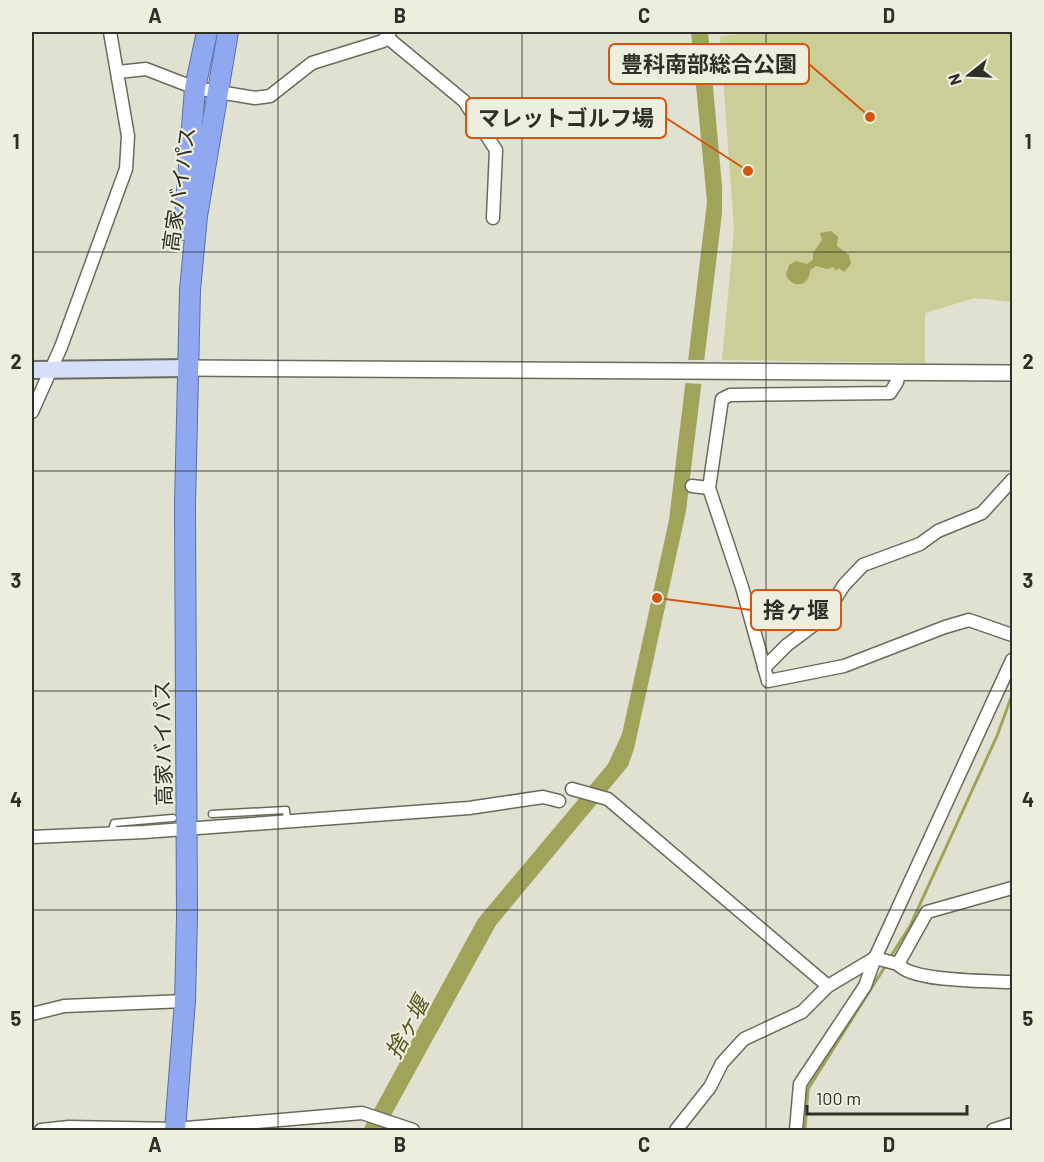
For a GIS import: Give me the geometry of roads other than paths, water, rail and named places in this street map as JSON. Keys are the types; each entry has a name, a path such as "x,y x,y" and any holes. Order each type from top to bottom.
{"highway":[{"name":"高家バイパス","path":"188,362 182,290 182,256 195,88 207,32"},
{"name":"高家バイパス","path":"175,1130 185,1001 180,823 184,504 190,290 197,216 228,32"}],"main road":[{"path":"32,370 188,362"}],"street":[{"path":"32,412 51,369 126,169 128,136 110,32"},
{"path":"118,72 146,69 195,88 217,93 255,98 270,96 312,63 389,35 464,101 496,150 493,218"},
{"path":"188,362 706,373 1012,373"},
{"path":"898,373 897,382 890,393 730,395 723,397 709,488 742,587 768,681 820,672 969,620 1012,634"},
{"path":"764,668 787,645 823,618 844,585 863,565 920,544 938,531 982,513 1012,480"},
{"path":"692,486 709,488"},
{"path":"796,1131 801,1084 865,986 875,958 1012,660"},
{"path":"576,791 603,797 828,986"},
{"path":"32,837 111,834 180,823 287,821 469,808 543,797 559,801"},
{"path":"898,964 927,912 1012,888"},
{"path":"676,1131 710,1087 722,1063 744,1039 802,1012 828,986 875,958 898,964 902,970 936,978 1012,982"},
{"path":"32,1014 64,1006 185,1001"},
{"path":"42,1131 69,1127 175,1130 362,1113 413,1131"},
{"path":"993,1131 1012,1124"}],"lane":[{"path":"212,814 286,810 287,821"},
{"path":"111,834 114,823 180,823"}],"waterway":[{"path":"889,959 910,926 997,736 1012,695"},
{"path":"805,1130 808,1089 886,965"}],"place":[{"name":"豊科南部総合公園","path":"870,117"},
{"name":"マレットゴルフ場","path":"748,171"},
{"name":"捨ヶ堰","path":"657,598"}]}
